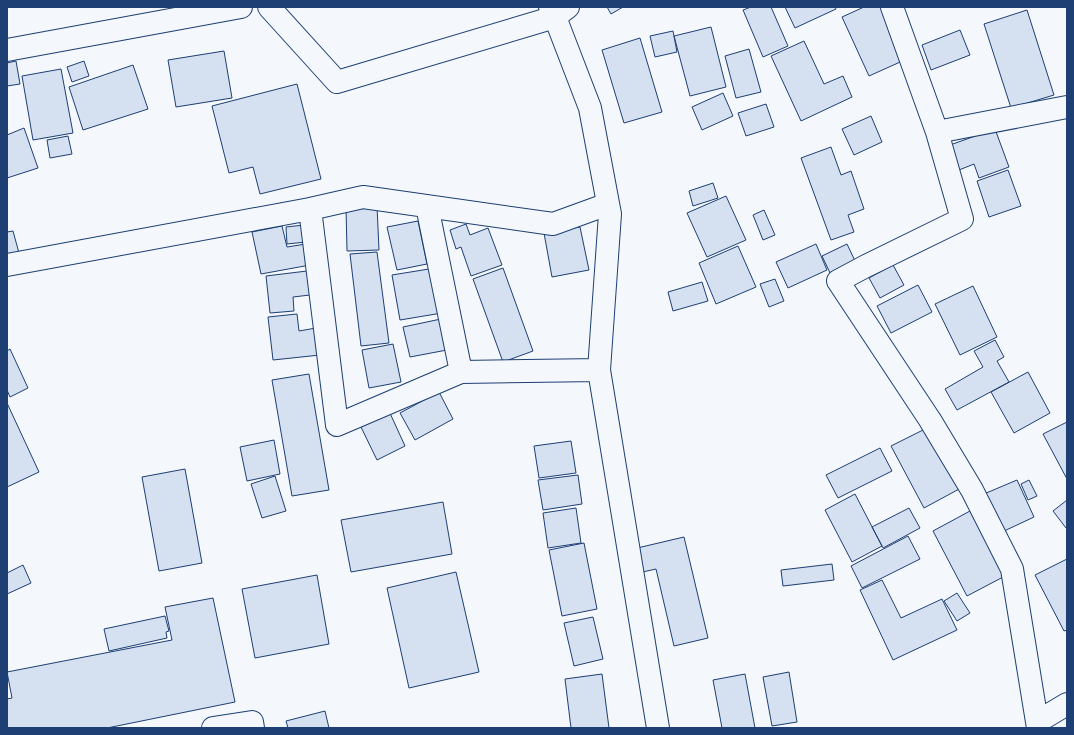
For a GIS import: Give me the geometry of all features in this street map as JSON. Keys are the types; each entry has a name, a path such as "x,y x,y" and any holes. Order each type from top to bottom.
{"street":[{"path":"7,50 241,7"},
{"path":"269,7 337,82 558,10 590,108 610,214 599,370 658,728"},
{"path":"892,7 937,132 962,219 838,281 930,420 972,490 1012,569 1037,725 1067,704"},
{"path":"937,132 1067,107"},
{"path":"7,265 310,209 363,197 553,224 608,204"},
{"path":"427,206 461,372"},
{"path":"310,209 337,425 461,372 599,370"},
{"path":"213,728 252,722 253,728"}],"building":[{"path":"607,7 623,7 611,14"},
{"path":"751,7 771,7 788,46 763,57 743,10"},
{"path":"785,7 835,7 836,9 795,28"},
{"path":"864,7 886,7 909,58 869,76 842,17"},
{"path":"1027,10 1054,95 1011,108 984,24"},
{"path":"711,27 726,87 690,96 674,36"},
{"path":"960,30 970,55 931,70 922,45"},
{"path":"673,31 677,52 655,57 650,36"},
{"path":"640,38 662,112 624,123 602,50"},
{"path":"804,41 824,84 843,76 852,97 801,121 771,56"},
{"path":"749,49 761,92 736,98 725,56"},
{"path":"224,51 232,98 176,107 168,60"},
{"path":"16,61 20,84 7,86 7,63"},
{"path":"84,61 89,76 72,82 67,67"},
{"path":"133,65 148,109 83,130 69,87"},
{"path":"61,69 73,133 33,140 22,76"},
{"path":"297,84 321,179 260,194 253,167 229,173 212,106"},
{"path":"723,93 733,116 702,130 692,107"},
{"path":"766,104 774,127 746,136 738,113"},
{"path":"871,116 882,142 854,155 842,129"},
{"path":"24,128 38,168 7,178 7,135"},
{"path":"995,129 1009,167 979,178 974,164 959,170 950,145"},
{"path":"68,136 72,154 50,158 47,140"},
{"path":"831,147 841,175 851,171 864,209 848,215 854,232 831,240 801,158"},
{"path":"1008,170 1021,206 989,217 977,181"},
{"path":"713,183 718,198 693,206 689,191"},
{"path":"726,196 746,240 707,257 687,213"},
{"path":"377,206 379,250 347,251 346,208"},
{"path":"764,210 775,235 763,240 753,215"},
{"path":"418,221 427,264 397,270 387,227"},
{"path":"466,224 470,235 488,228 502,265 471,276 461,247 456,249 450,230"},
{"path":"304,225 306,242 287,244 286,227"},
{"path":"282,226 287,247 306,244 310,265 261,274 252,232"},
{"path":"580,227 589,270 552,277 544,233"},
{"path":"13,231 19,253 7,256 7,232"},
{"path":"816,244 827,270 788,288 776,262"},
{"path":"847,244 856,263 831,275 822,256"},
{"path":"738,246 756,287 716,304 699,263"},
{"path":"377,252 389,343 361,346 350,254"},
{"path":"893,265 904,285 880,298 869,278"},
{"path":"435,268 442,313 400,320 392,275"},
{"path":"503,268 533,351 503,362 473,279"},
{"path":"307,271 310,295 293,297 294,311 270,313 266,276"},
{"path":"775,279 784,301 769,307 760,284"},
{"path":"702,282 708,301 673,311 668,292"},
{"path":"918,285 932,312 891,333 877,306"},
{"path":"973,286 997,337 960,355 935,304"},
{"path":"297,314 299,331 316,328 320,355 273,360 268,317"},
{"path":"441,319 447,350 410,357 403,327"},
{"path":"995,340 1004,357 997,361 1009,382 957,410 945,389 983,367 974,351"},
{"path":"393,344 401,382 369,388 362,350"},
{"path":"10,349 28,388 10,397 7,390 7,351"},
{"path":"1028,372 1050,413 1014,433 991,392"},
{"path":"309,374 329,490 292,496 272,380"},
{"path":"439,392 453,419 415,440 400,413"},
{"path":"7,403 39,472 7,487"},
{"path":"389,411 405,446 377,460 360,425"},
{"path":"1067,422 1067,479 1043,434"},
{"path":"929,427 961,488 924,508 891,446"},
{"path":"274,440 280,474 247,481 240,447"},
{"path":"571,441 576,473 539,478 534,446"},
{"path":"880,448 892,471 838,498 826,475"},
{"path":"185,469 202,563 159,571 142,477"},
{"path":"578,475 582,504 543,510 538,480"},
{"path":"275,476 286,511 262,518 251,484"},
{"path":"1017,480 1034,517 1002,532 984,494"},
{"path":"1029,480 1037,496 1028,500 1021,484"},
{"path":"855,494 882,546 852,562 825,510"},
{"path":"1067,500 1067,527 1066,528 1053,511"},
{"path":"443,502 452,554 351,572 341,520"},
{"path":"576,508 581,543 548,548 543,513"},
{"path":"909,508 920,528 883,548 872,527"},
{"path":"970,511 1005,576 967,596 933,531"},
{"path":"908,536 920,559 862,588 851,566"},
{"path":"684,537 708,638 674,646 656,569 638,573 633,549"},
{"path":"584,543 597,609 562,616 549,550"},
{"path":"1067,559 1067,630 1064,631 1035,575"},
{"path":"832,564 834,580 783,586 781,570"},
{"path":"23,565 31,583 7,594 7,573"},
{"path":"456,572 479,672 409,688 387,588"},
{"path":"317,575 329,644 255,658 242,589"},
{"path":"882,580 901,618 942,599 957,630 893,660 860,590"},
{"path":"957,593 970,613 957,621 944,601"},
{"path":"213,598 235,702 107,728 7,728 7,699 12,698 7,672 172,640 165,607"},
{"path":"165,616 169,631 166,632 167,638 109,651 104,629"},
{"path":"593,617 603,659 574,666 564,623"},
{"path":"789,672 797,722 772,726 763,677"},
{"path":"602,674 609,728 571,728 565,679"},
{"path":"745,674 755,728 722,728 713,680"},
{"path":"325,711 329,728 288,728 286,721"}]}
